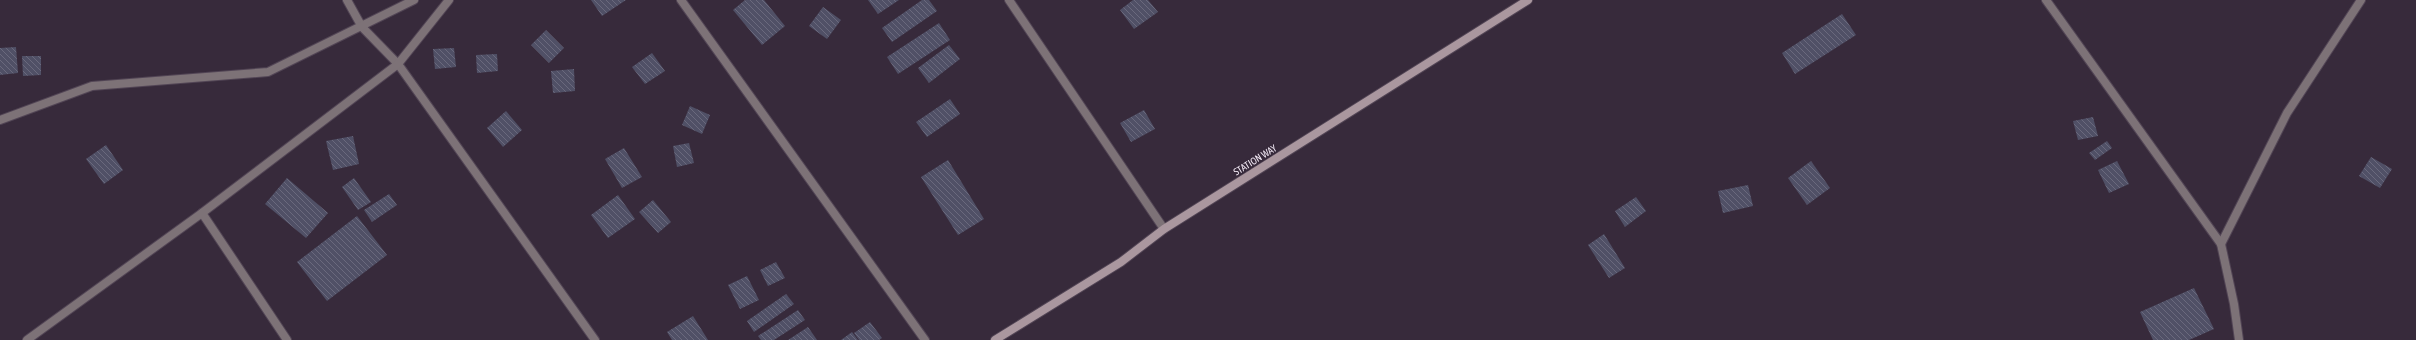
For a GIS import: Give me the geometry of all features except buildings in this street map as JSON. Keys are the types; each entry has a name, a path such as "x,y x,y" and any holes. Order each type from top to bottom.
{"main road":[{"name":"STATION WAY","path":"995,340 1120,262 1164,229 1528,0"}],"street":[{"path":"347,0 362,27 398,64 595,340"},
{"path":"0,120 92,86 268,72 362,27 414,0"},
{"path":"27,340 202,213 398,64 449,0"},
{"path":"681,0 925,340"},
{"path":"1009,0 1164,229"},
{"path":"2046,0 2220,244 2234,304 2239,340"},
{"path":"2220,244 2287,113 2361,0"},
{"path":"202,213 287,340"}]}
